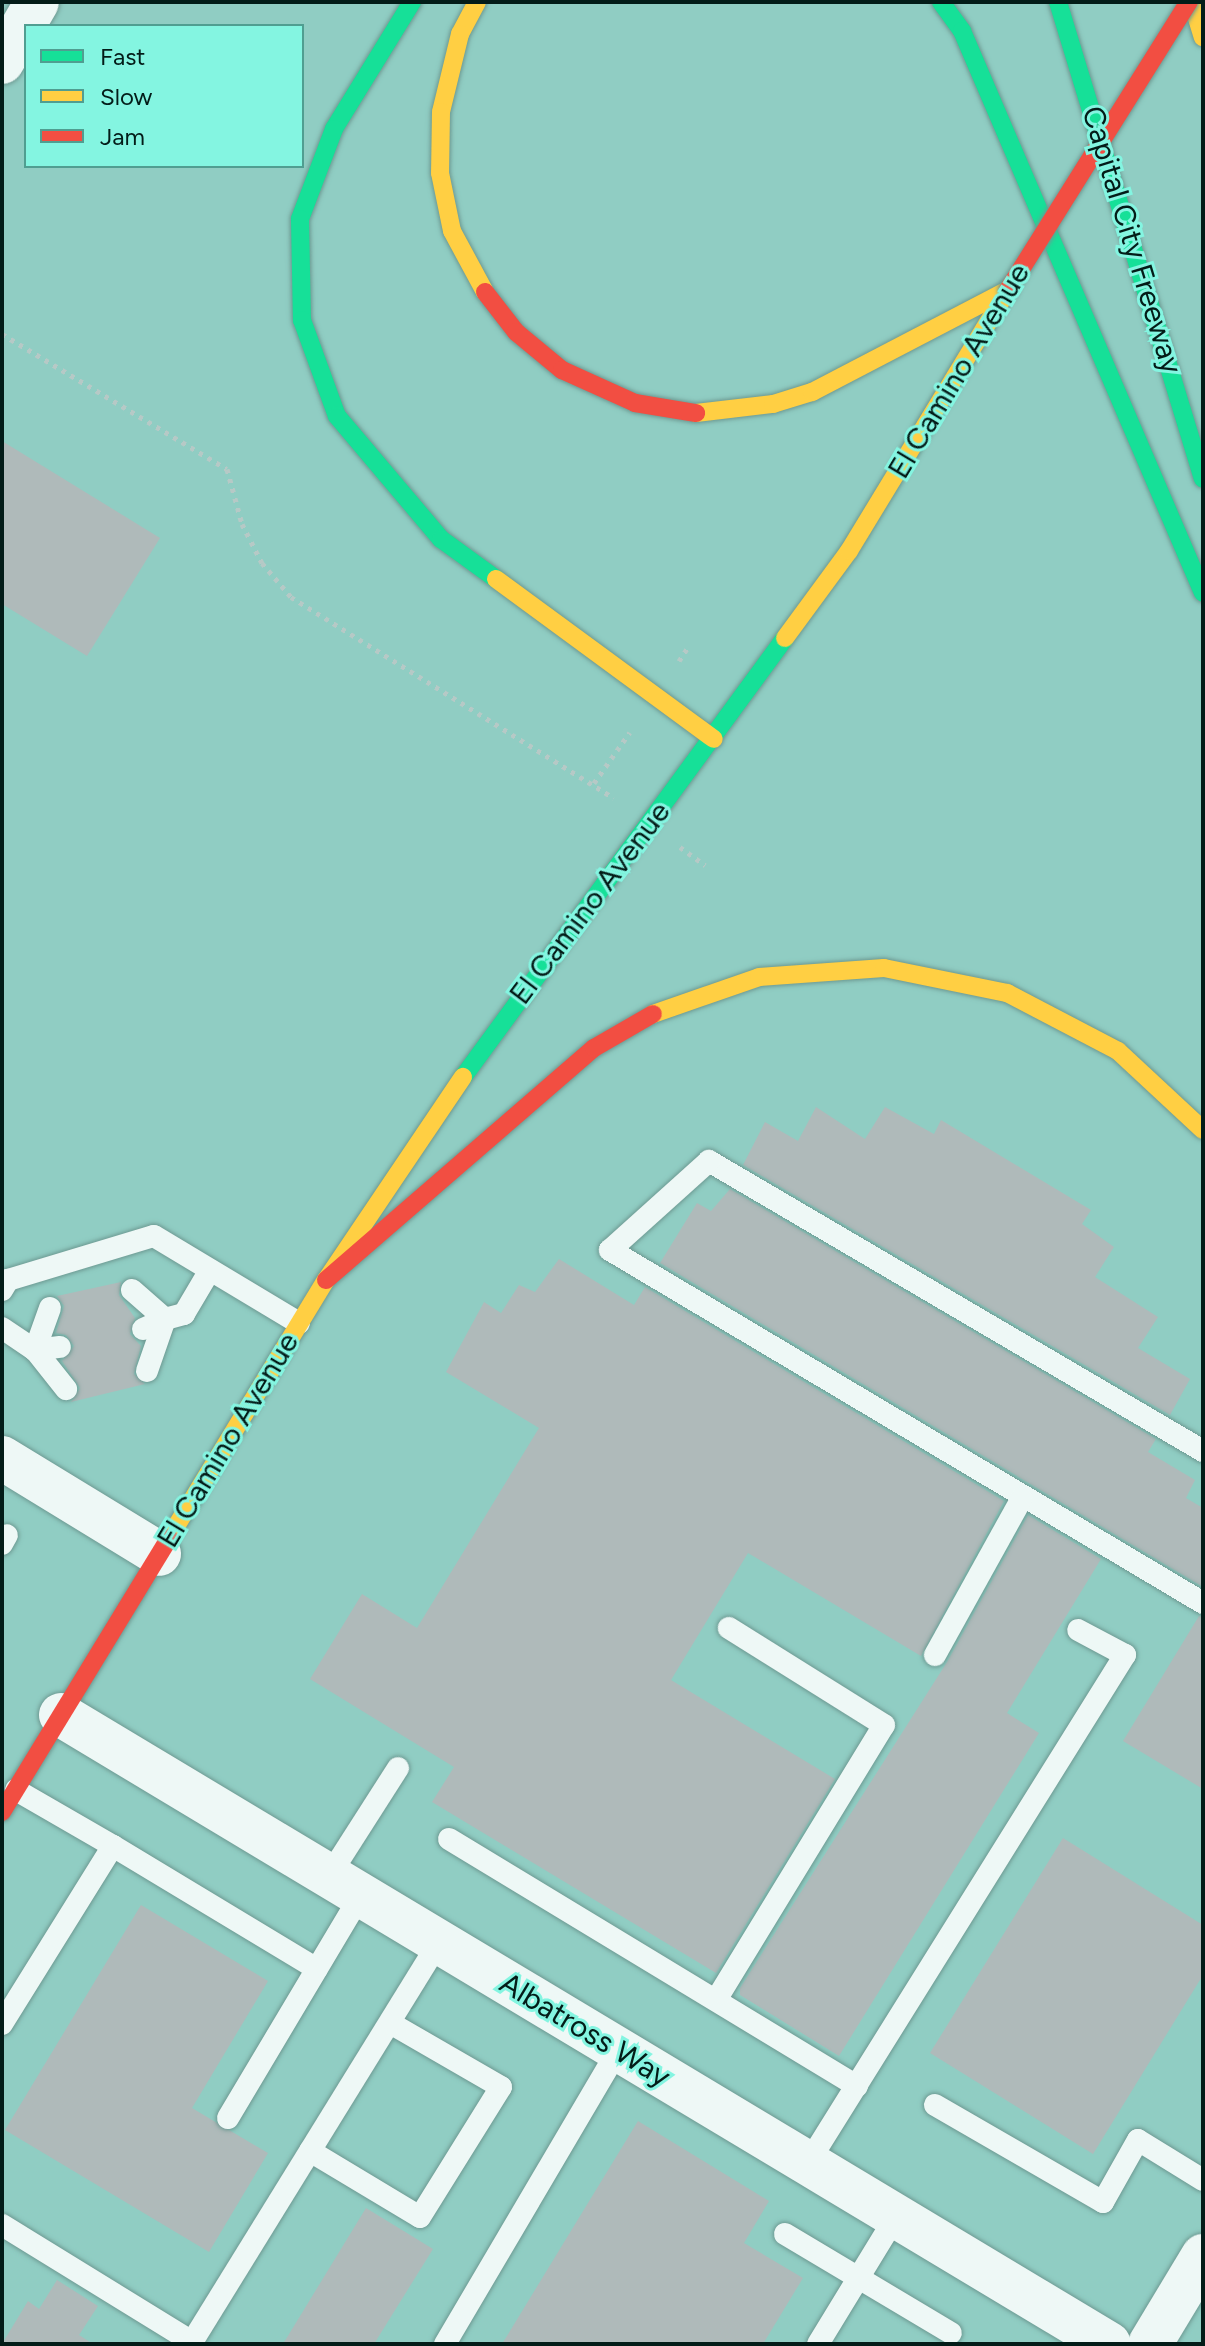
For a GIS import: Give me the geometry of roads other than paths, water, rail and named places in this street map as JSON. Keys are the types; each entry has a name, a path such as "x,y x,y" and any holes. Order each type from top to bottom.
{"main road":[{"path":"412,2 334,129 300,219 302,320 337,416 441,539 714,739"},
{"path":"477,2 460,34 441,112 440,173 452,231 488,297 516,332 562,370 635,403 734,412 812,392 1008,290"},
{"path":"941,2 962,31 1203,593"},
{"name":"Capital City Freeway","path":"1058,2 1203,478"},
{"path":"1191,2 1203,37"},
{"name":"El Camino Avenue","path":"2,1812 326,1280 512,1005 714,739 849,551 1008,290 1191,2"},
{"path":"326,1280 594,1048 641,1018 759,977 884,968 1007,993 1118,1051 1203,1130"}],"street":[{"path":"24,24 37,2"},
{"path":"2,62 24,24"},
{"path":"2,1458 159,1554"},
{"name":"Albatross Way","path":"61,1715 1109,2344"},
{"path":"1150,2344 1203,2256"}],"lane":[{"path":"1203,1451 709,1161 610,1250 1203,1603"},
{"path":"2,1290 8,1280 154,1236 299,1323"},
{"path":"143,1329 184,1314 210,1270"},
{"path":"132,1290 165,1319"},
{"path":"35,1350 50,1308"},
{"path":"147,1371 165,1319"},
{"path":"2,1328 35,1350 66,1389"},
{"path":"35,1350 60,1347"},
{"path":"935,1655 1022,1498"},
{"path":"716,2000 884,1725 729,1628"},
{"path":"808,2163 1125,1655 1078,1630"},
{"path":"2,1768 19,1785 113,1846 317,1969"},
{"path":"228,2118 317,1969 345,1886 398,1768"},
{"path":"449,1839 857,2086"},
{"path":"2,2024 113,1846"},
{"path":"2,2225 192,2342 439,1942"},
{"path":"310,2151 420,2217 501,2087 390,2023"},
{"path":"445,2344 618,2050"},
{"path":"935,2105 1103,2202 1138,2140 1203,2180"},
{"path":"818,2344 896,2216"},
{"path":"785,2234 951,2333"}]}
